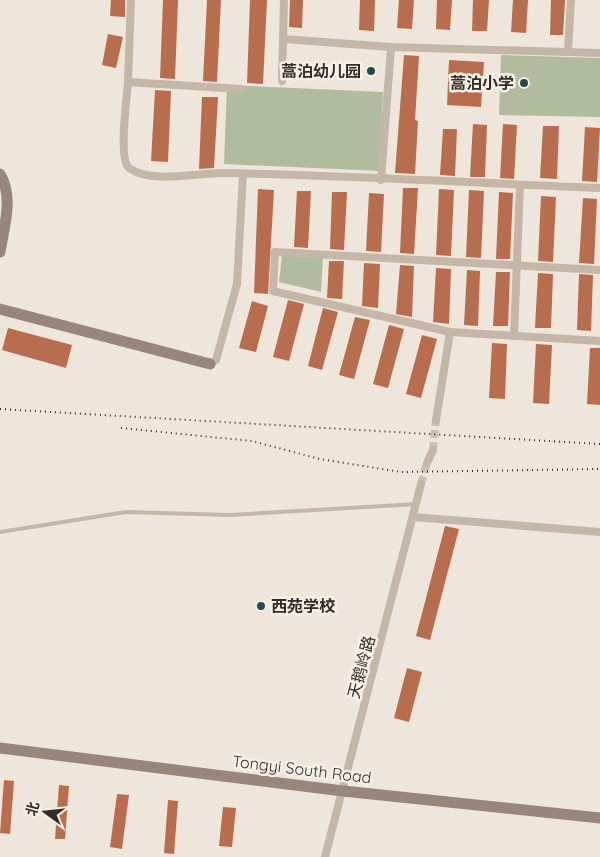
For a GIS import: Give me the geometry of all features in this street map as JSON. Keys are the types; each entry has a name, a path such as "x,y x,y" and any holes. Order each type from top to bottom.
{"street":[{"path":"131,0 124,134 128,167 148,176 243,174 600,188"},
{"path":"282,81 284,0"},
{"path":"568,51 571,0"},
{"path":"283,39 391,48 600,53"},
{"path":"381,180 391,48"},
{"path":"128,82 241,89"},
{"path":"0,174 7,191 7,211 0,252"},
{"path":"0,310 210,364 216,360 237,284 243,174"},
{"path":"514,336 520,185"},
{"path":"600,270 275,252 273,291 450,332 600,341"},
{"path":"436,420 450,332"},
{"path":"427,463 433,450"},
{"name":"天鹅岭路","path":"325,857 421,484"},
{"path":"413,517 600,532"},
{"name":"Tongyi South Road","path":"0,748 343,791 600,818"}],"lane":[{"path":"0,532 126,512 230,515 416,504"}],"green space":[{"name":"蒿泊小学","path":"501,55 600,58 600,117 499,115"},
{"path":"227,85 383,92 379,171 224,164"},
{"path":"282,255 323,257 321,292 279,282"}],"building":[{"path":"111,0 125,0 125,17 110,16"},
{"path":"163,0 178,0 175,79 160,78"},
{"path":"207,0 221,0 217,82 203,81"},
{"path":"250,0 267,0 263,84 247,83"},
{"path":"290,0 303,0 302,28 289,27"},
{"path":"360,0 375,0 374,31 359,30"},
{"path":"399,0 414,0 412,29 397,28"},
{"path":"437,0 452,0 450,30 436,29"},
{"path":"473,0 489,0 487,31 472,31"},
{"path":"513,0 528,0 526,33 511,32"},
{"path":"551,0 565,0 563,35 550,35"},
{"path":"108,34 123,37 116,68 102,65"},
{"path":"404,55 419,56 415,120 418,121 415,174 395,173"},
{"path":"449,60 484,62 481,107 447,105"},
{"path":"155,90 171,91 168,162 151,161"},
{"path":"202,97 218,97 214,168 199,169"},
{"path":"473,124 487,125 485,177 470,177"},
{"path":"503,124 517,125 514,179 500,178"},
{"path":"543,126 559,126 557,179 540,178"},
{"path":"585,127 600,128 597,182 582,181"},
{"path":"443,129 457,129 455,176 440,175"},
{"path":"403,188 418,188 414,254 400,253"},
{"path":"258,189 274,190 268,294 254,293"},
{"path":"439,189 454,190 451,256 436,255"},
{"path":"469,190 484,191 481,258 466,257"},
{"path":"297,191 311,191 308,248 294,247"},
{"path":"332,192 347,192 344,250 330,249"},
{"path":"499,192 513,193 510,259 496,259"},
{"path":"369,193 384,194 381,252 366,251"},
{"path":"541,196 556,197 553,262 538,261"},
{"path":"583,198 597,199 594,264 579,263"},
{"path":"329,261 344,261 342,299 327,298"},
{"path":"364,263 380,264 378,308 362,306"},
{"path":"400,265 414,266 412,317 396,314"},
{"path":"436,268 451,269 449,324 433,322"},
{"path":"467,270 480,271 478,326 464,325"},
{"path":"496,272 510,272 508,326 493,326"},
{"path":"538,273 553,274 551,328 535,328"},
{"path":"579,274 593,275 591,331 577,330"},
{"path":"288,300 304,304 289,361 273,357"},
{"path":"252,301 268,306 256,352 239,348"},
{"path":"323,308 338,312 322,370 308,366"},
{"path":"355,317 370,320 354,379 339,375"},
{"path":"389,325 404,329 388,388 373,384"},
{"path":"8,328 72,345 66,368 2,350"},
{"path":"422,335 437,339 421,398 406,394"},
{"path":"492,343 507,344 505,399 489,398"},
{"path":"536,344 552,345 549,404 533,403"},
{"path":"590,348 600,348 600,405 587,404"},
{"path":"445,526 459,529 430,640 416,636"},
{"path":"407,668 422,672 409,722 394,718"},
{"path":"4,780 14,781 10,834 0,833"},
{"path":"59,785 69,786 65,839 55,839"},
{"path":"117,794 129,795 122,849 110,847"},
{"path":"168,800 178,801 174,854 164,853"},
{"path":"223,807 236,808 232,847 219,846"}],"tunnel":[{"path":"433,450 436,420"},
{"path":"421,484 427,463"}],"railway":[{"path":"0,409 600,444"},
{"path":"121,428 252,441 320,459 401,472 600,469"}],"place":[{"name":"蒿泊幼儿园","path":"371,71"},
{"name":"蒿泊小学","path":"524,83"},
{"name":"西苑学校","path":"261,606"}]}
